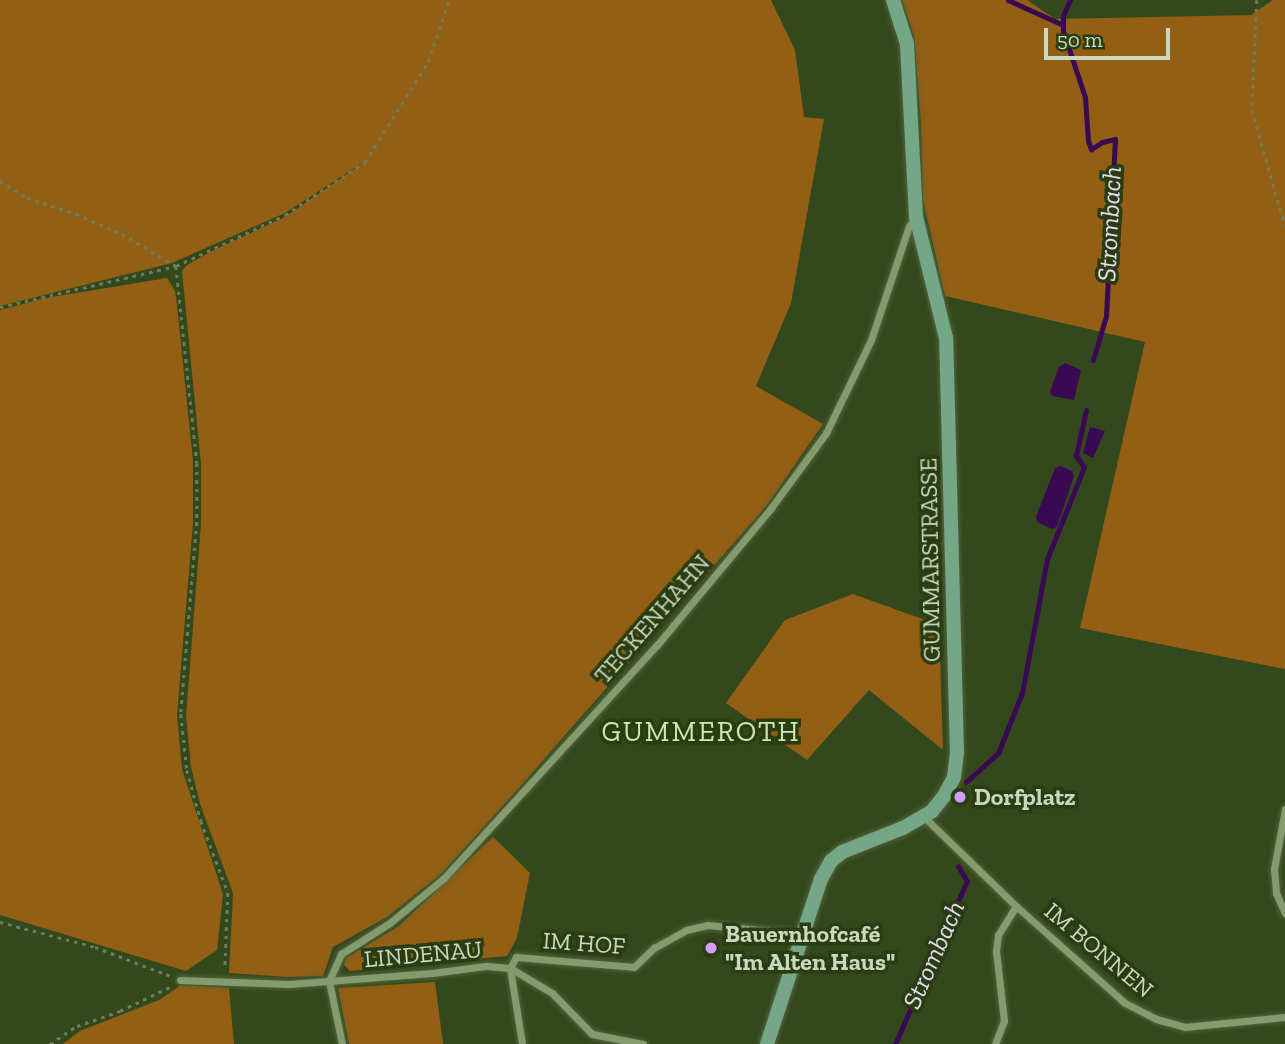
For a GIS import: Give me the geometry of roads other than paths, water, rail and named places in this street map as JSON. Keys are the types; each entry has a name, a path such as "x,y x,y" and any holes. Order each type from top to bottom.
{"street":[{"name":"GUMMARSTRASSE","path":"767,1044 802,934 831,860 842,852 925,817 944,796 954,777 956,739 946,338 916,217 907,44 893,0"},
{"name":"TECKENHAHN","path":"329,981 341,954 391,922 444,878 657,645 771,509 825,433 871,340 909,226 916,217"},
{"path":"1285,809 1274,869 1276,893 1285,913"},
{"name":"IM BONNEN","path":"925,817 1016,906 1125,1003 1156,1019 1185,1027 1285,1017"},
{"path":"995,1044 1004,1021 996,951 998,935 1016,906"},
{"name":"IM HOF","path":"522,1044 510,968 516,957 634,967 654,948 686,930 707,925 802,934"},
{"name":"LINDENAU","path":"180,980 289,984 486,966 510,968 552,993 592,1034 643,1044"},
{"path":"329,981 342,1044"}],"waterway":[{"path":"1008,0 1063,25"},
{"name":"Strombach","path":"1070,0 1063,16 1063,31 1085,97 1088,141 1091,149 1102,142 1115,139 1106,316 1093,360"},
{"name":"Strombach","path":"966,782 998,753 1022,693 1047,559 1084,467 1076,456 1086,410"},
{"name":"Strombach","path":"895,1044 967,881 958,866"}],"place":[{"name":"Dorfplatz","path":"960,797"},
{"name":"Bauernhofcafé \"Im Alten Haus\"","path":"711,948"}],"district":[{"name":"GUMMEROTH","path":"701,732"}]}
